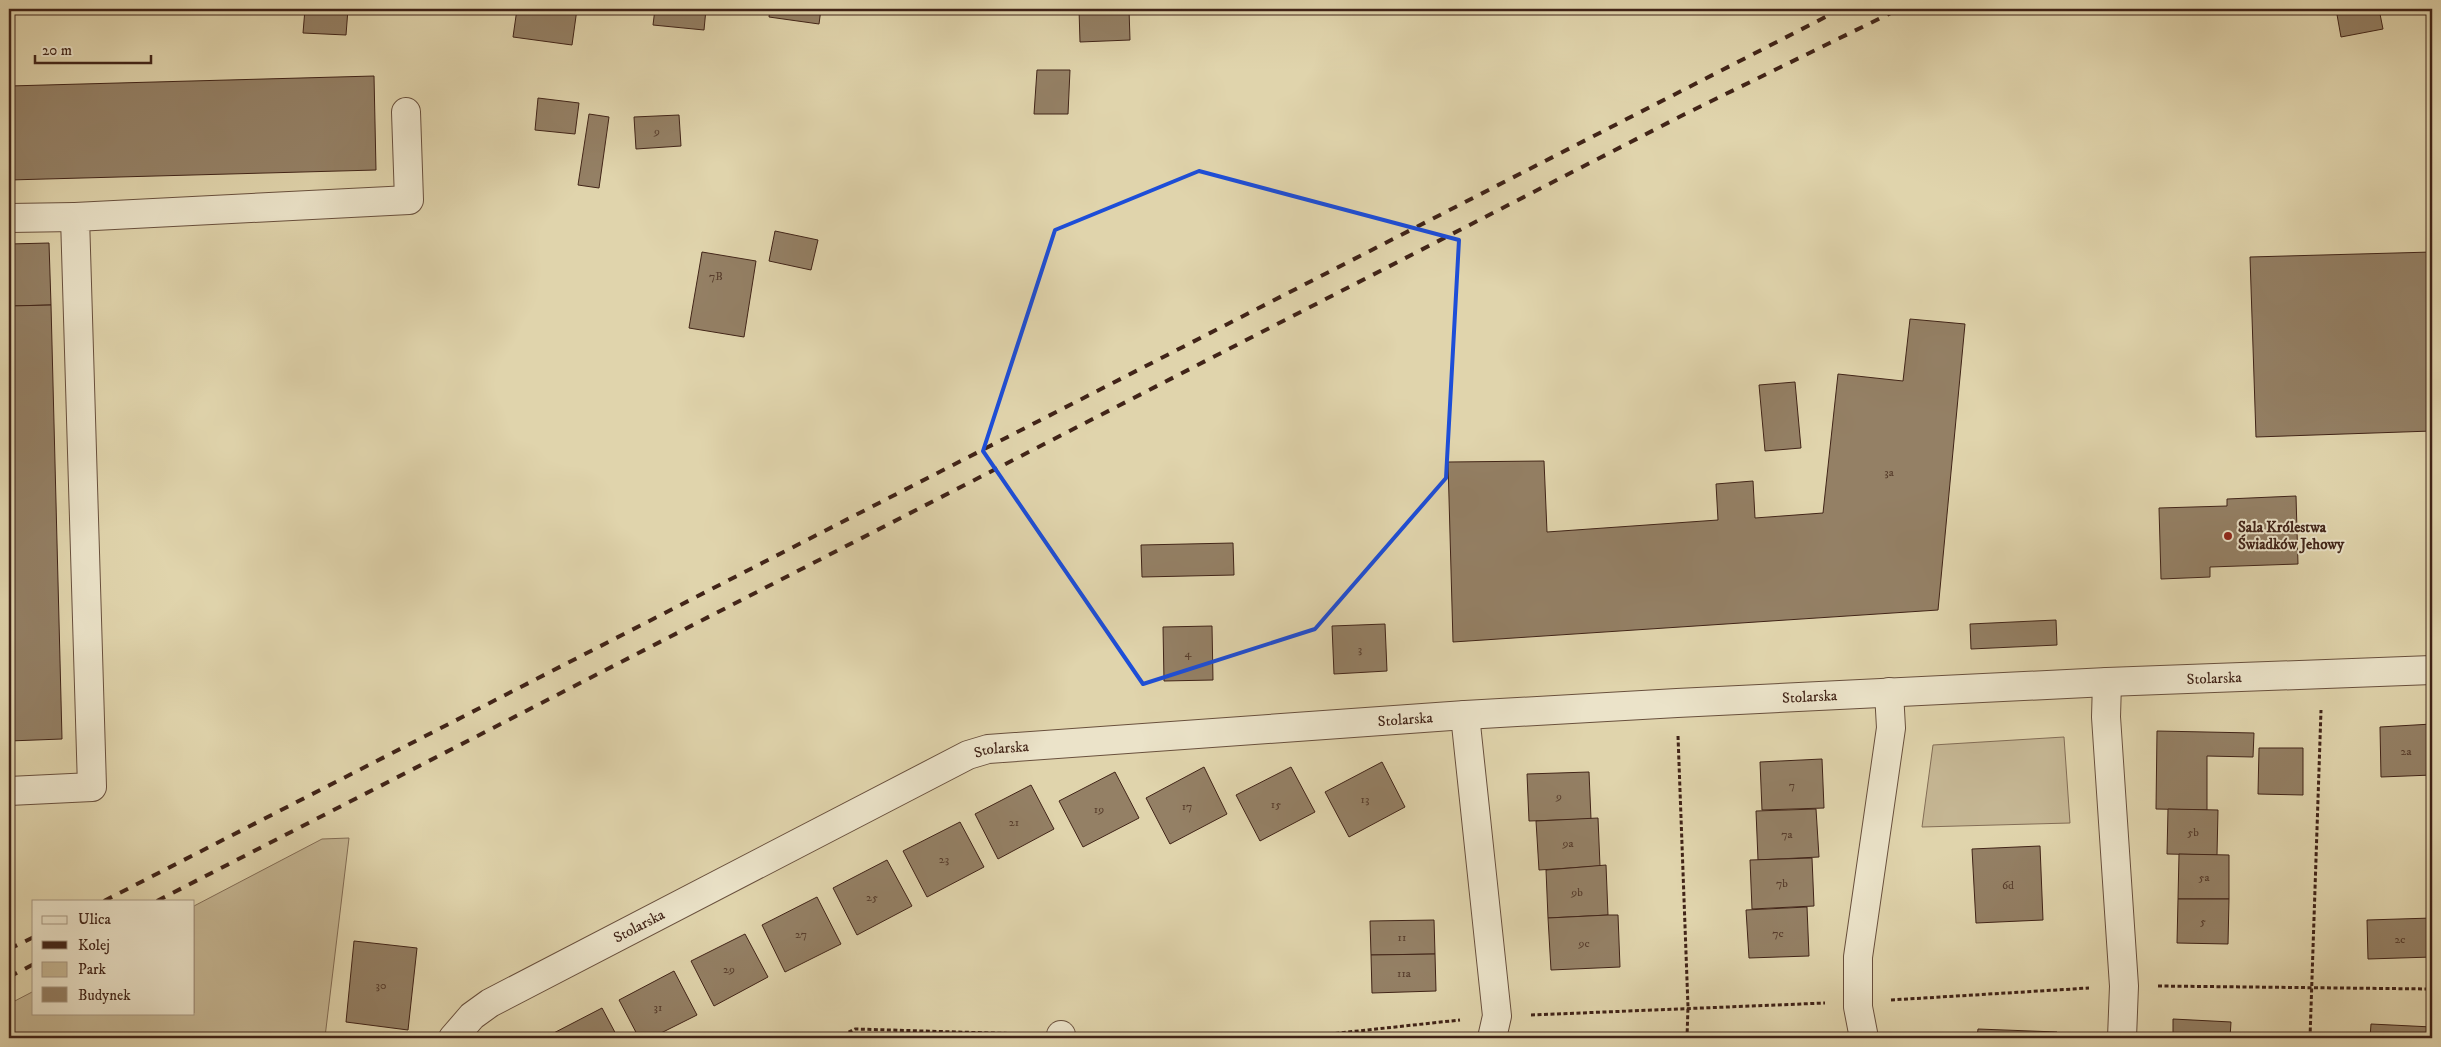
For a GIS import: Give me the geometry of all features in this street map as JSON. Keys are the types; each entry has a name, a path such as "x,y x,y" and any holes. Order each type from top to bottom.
{"street":[{"path":"9,218 75,218 408,200 406,112"},
{"path":"9,791 92,787 75,218"},
{"name":"Stolarska","path":"453,1038 472,1016 490,1003 968,755 988,748 1465,715 1677,703 2107,682 2432,670"},
{"path":"2107,682 2106,717 2124,986 2122,1038"},
{"path":"1864,1038 1858,1002 1858,957 1890,728 1890,692"},
{"path":"1465,715 1494,1027"}],"path":[{"path":"1677,703 1688,1007 1687,1038"},
{"path":"2310,1038 2321,710"},
{"path":"836,1038 855,1029 1061,1036 1302,1037 1494,1027 1688,1007 1858,1002 2124,986 2312,986 2432,989"}],"highlighted area":[{"path":"1199,171 1459,240 1446,478 1315,629 1143,684 983,451 1055,230"}],"green space":[{"path":"2064,737 2070,823 1922,827 1933,745"},
{"path":"349,838 325,1037 9,1038 9,1004 32,992 32,1014 195,1014 195,905 322,839"}],"building":[{"path":"305,9 348,9 346,35 303,33"},
{"path":"517,9 577,9 572,45 513,37"},
{"path":"655,9 706,9 704,30 653,25"},
{"path":"770,9 821,9 819,24 769,17"},
{"path":"1079,9 1129,9 1130,40 1080,42"},
{"path":"2336,9 2379,9 2383,29 2341,37"},
{"path":"1037,70 1070,70 1068,114 1034,114"},
{"path":"374,76 376,170 9,180 9,86"},
{"path":"538,98 579,103 575,134 535,130"},
{"path":"589,114 609,117 599,188 578,185"},
{"path":"679,115 681,146 636,149 634,117"},
{"path":"775,231 818,240 811,270 769,261"},
{"path":"49,243 51,305 9,306 9,244"},
{"path":"702,252 756,261 744,337 689,328"},
{"path":"2432,252 2432,431 2256,437 2250,257"},
{"path":"51,305 62,739 9,741 9,306"},
{"path":"1910,319 1965,324 1938,610 1453,642 1448,462 1544,461 1547,532 1718,520 1716,484 1753,481 1755,518 1823,513 1838,374 1903,381"},
{"path":"1795,382 1801,448 1765,451 1759,385"},
{"name":"Sala Królestwa Świadków Jehowy","path":"2296,496 2298,564 2210,567 2210,577 2161,579 2159,508 2227,506 2227,499"},
{"path":"1233,543 1234,575 1142,577 1141,545"},
{"path":"2056,620 2057,645 1971,649 1970,624"},
{"path":"1385,624 1387,671 1334,674 1332,626"},
{"path":"1212,626 1213,680 1164,681 1163,627"},
{"path":"2432,724 2432,775 2381,777 2380,727"},
{"path":"2157,731 2254,733 2253,757 2207,756 2207,810 2156,809"},
{"path":"2259,748 2303,748 2303,795 2258,794"},
{"path":"1822,759 1824,808 1762,810 1760,762"},
{"path":"1382,762 1405,807 1349,837 1325,792"},
{"path":"1204,767 1227,814 1170,844 1146,798"},
{"path":"1291,767 1315,812 1260,841 1236,795"},
{"path":"1115,772 1139,818 1083,847 1059,801"},
{"path":"1589,772 1591,819 1529,821 1527,774"},
{"path":"1031,785 1054,829 998,859 975,814"},
{"path":"1816,809 1819,857 1758,860 1756,811"},
{"path":"2168,809 2218,810 2217,855 2167,854"},
{"path":"1598,818 1600,866 1539,870 1536,821"},
{"path":"960,822 984,867 927,897 903,851"},
{"path":"2040,846 2043,920 1976,923 1972,849"},
{"path":"2179,854 2229,855 2229,899 2178,899"},
{"path":"1812,858 1814,906 1752,909 1750,860"},
{"path":"887,860 912,906 857,935 833,888"},
{"path":"1606,865 1608,915 1548,918 1546,870"},
{"path":"817,897 841,944 785,972 762,925"},
{"path":"2178,899 2229,899 2228,944 2177,943"},
{"path":"1807,907 1809,956 1749,958 1746,910"},
{"path":"1618,915 1620,967 1551,970 1548,918"},
{"path":"2432,918 2432,957 2368,959 2367,920"},
{"path":"1434,920 1435,954 1371,955 1370,921"},
{"path":"745,934 768,977 714,1006 691,961"},
{"path":"354,941 417,948 408,1030 346,1022"},
{"path":"1435,954 1436,991 1372,993 1371,955"},
{"path":"674,971 697,1015 651,1038 639,1038 619,1000"},
{"path":"602,1008 618,1038 546,1038 546,1037"},
{"path":"2173,1019 2231,1022 2230,1038 2173,1038"},
{"path":"2371,1024 2432,1027 2432,1038 2370,1038"},
{"path":"1978,1029 2057,1032 2057,1038 1977,1038"}],"railway":[{"path":"106,900 1841,9"},
{"path":"159,900 1685,114 1899,9"},
{"path":"9,949 32,938"},
{"path":"9,977 32,965"}],"place":[{"name":"Sala Królestwa Świadków Jehowy","path":"2228,536"}]}
